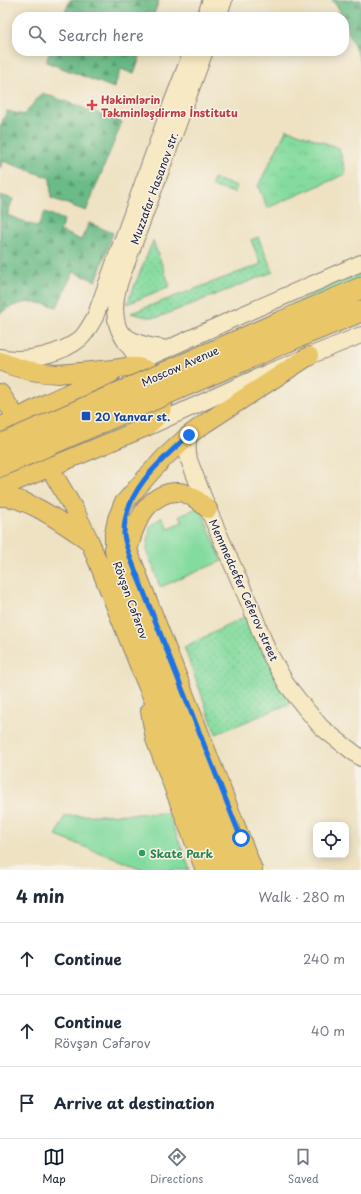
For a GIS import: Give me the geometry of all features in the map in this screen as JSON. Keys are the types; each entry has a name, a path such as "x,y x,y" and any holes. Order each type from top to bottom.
{"highway":[{"name":"Moscow Avenue","path":"0,466 287,330 361,288"},
{"name":"Moscow Avenue","path":"0,445 287,330 361,311"}],"main road":[{"path":"207,12 211,0"},
{"path":"220,12 224,0"},
{"name":"Muzzafar Hasanov str.","path":"0,357 15,359 43,356 73,344 88,330 95,317 190,56"},
{"name":"Muzzafar Hasanov str.","path":"117,328 114,310 115,297 120,281 203,56"},
{"name":"Moscow Avenue","path":"146,366 168,348 246,312 361,263"},
{"path":"246,312 223,327 214,336 209,345 208,354 211,365 216,373 228,380 237,380 267,374"},
{"path":"117,328 127,338 138,343 168,348"},
{"path":"117,328 125,341 159,381 162,388 164,398 163,407 160,414 146,427"},
{"path":"0,488 146,427 308,356 361,335"},
{"name":"Rövşən Cəfərov","path":"222,870 188,762 116,562 114,534 117,519 123,504 165,457 189,435 308,356"},
{"path":"0,361 16,368 44,374 146,366"},
{"path":"0,426 124,368"},
{"name":"Rövşən Cəfərov","path":"0,394 50,468 73,508 90,542 142,673 188,762 238,870"},
{"path":"49,402 40,409 33,418 31,426 32,438 35,445 49,456 62,458 78,456"},
{"name":"Memmedcefer Cefеrov street","path":"189,435 187,452 208,509 250,605 267,649 287,684 321,727 361,758"},
{"path":"142,483 129,506 124,534 126,545 253,870"},
{"path":"130,557 130,544 133,532 140,517 150,504 160,497 169,493 179,492 196,499 208,509"},
{"path":"0,497 14,498 29,504 59,521 90,542"},
{"path":"142,673 155,739 205,870"}],"green space":[{"path":"70,0 159,0 155,12 65,12"},
{"path":"332,0 361,0 361,62 349,33 349,12 340,12"},
{"path":"48,56 140,56 134,74 121,69 114,88 46,62"},
{"path":"42,93 122,122 86,211 51,198 50,178 3,161 0,168 0,127 7,111 24,115"},
{"path":"287,129 339,148 346,174 267,208 258,186"},
{"path":"214,179 237,186 235,193 211,186"},
{"path":"0,195 13,199 7,215 38,227 45,212 64,220 60,231 81,240 89,223 113,233 96,281 73,272 57,307 41,303 28,302 15,305 0,313"},
{"path":"258,237 273,272 159,317 147,317 131,313 261,264 251,240"},
{"path":"153,241 170,286 127,304"},
{"path":"361,270 361,280 261,321 340,279"},
{"path":"200,507 222,561 160,587 147,550 150,526 162,517 167,528 183,522 180,515"},
{"path":"247,616 291,703 216,734 184,647"},
{"name":"Skate Park","path":"168,813 190,870 145,870 56,836 65,816"}],"place":[{"name":"Həkimlərin Təkminləşdirmə İnstitutu","path":"92,105"},
{"name":"20 Yanvar st.","path":"86,416"},
{"name":"Skate Park","path":"142,853"}],"route":[{"path":"189,435 165,457 142,483 129,506 124,534 130,557 241,838"}]}
